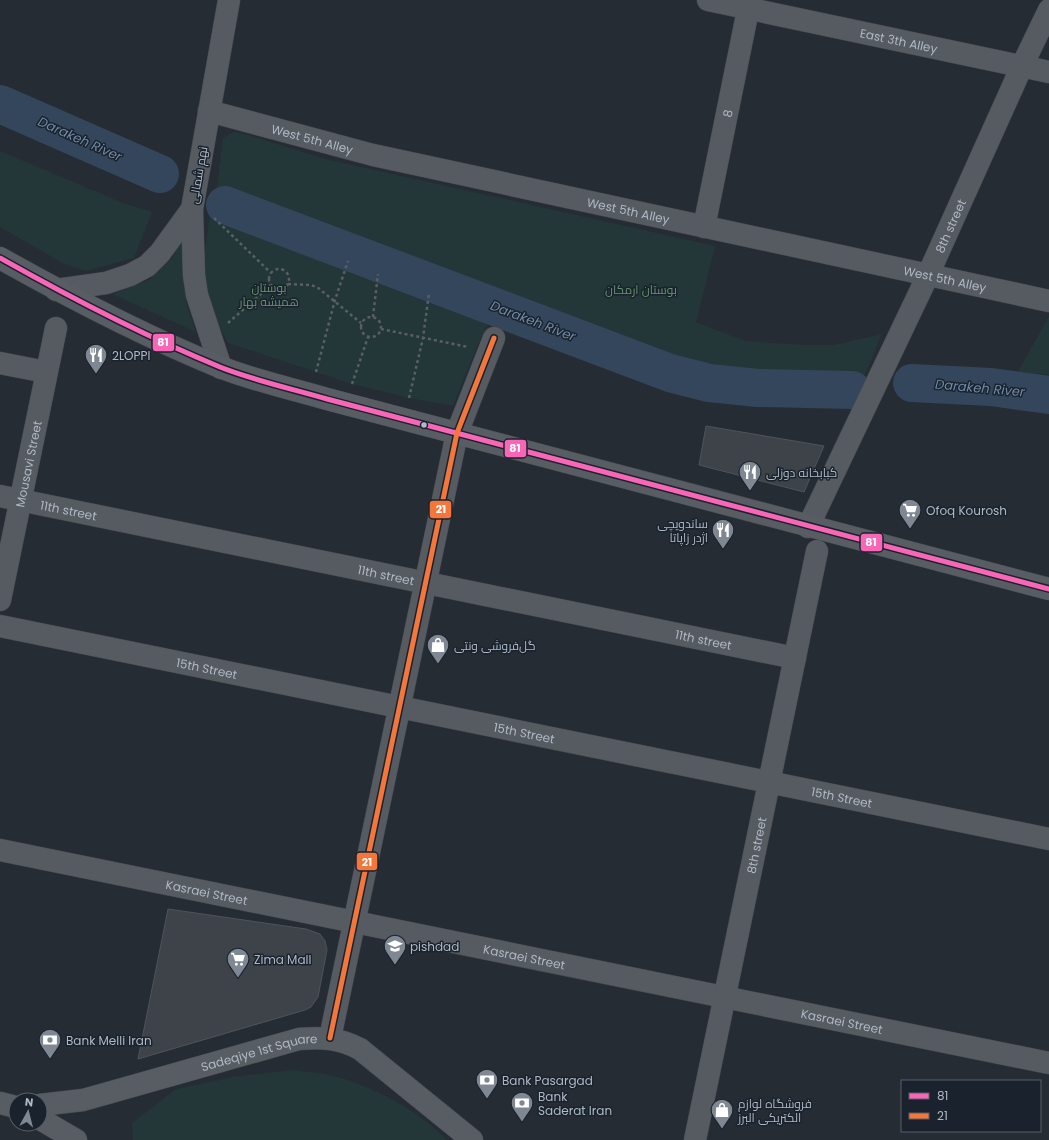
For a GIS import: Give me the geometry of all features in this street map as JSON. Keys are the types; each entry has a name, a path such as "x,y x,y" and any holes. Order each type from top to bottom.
{"main road":[{"path":"0,258 56,290 221,368 327,399 808,527 1049,589"},
{"name":"Sadeqiye 1st Square","path":"48,1104 83,1100 108,1094 299,1039 330,1038 348,1043 360,1049 472,1140"},
{"path":"48,1124 76,1140"}],"street":[{"name":"نهم شمالی","path":"56,290 106,283 130,275 146,266 160,253 192,210 229,0"},
{"name":"East 3th Alley","path":"708,0 749,4 1049,72"},
{"name":"8","path":"704,227 749,4"},
{"name":"8th street","path":"808,527 928,275 1022,66 1049,10"},
{"name":"West 5th Alley","path":"209,111 373,155 1049,301"},
{"path":"192,210 194,275 197,295 221,368"},
{"name":"Mousavi Street","path":"0,600 10,498 46,372 56,328"},
{"path":"330,1038 457,433 485,344"},
{"path":"0,363 46,372"},
{"name":"11th street","path":"10,498 795,658"},
{"name":"8th street","path":"695,1140 817,551"},
{"name":"15th Street","path":"0,626 1049,839"},
{"name":"Kasraei Street","path":"0,850 1049,1063"}],"path":[{"path":"192,210 210,215 271,273"},
{"path":"316,372 335,300 348,261"},
{"path":"288,284 289,278 283,270 277,270 271,273 269,279 271,285 280,289 288,284 310,284 317,287 335,300 362,323"},
{"path":"373,317 378,274"},
{"path":"226,326 271,285"},
{"path":"409,398 423,338 429,294"},
{"path":"373,317 379,320 381,329 378,335 368,337 362,333 362,323 366,318 373,317"},
{"path":"381,329 423,338 485,344"},
{"path":"352,384 368,337"}],"green space":[{"name":"بوستان ارمکان","path":"234,132 325,159 715,246 696,322 745,341 803,345 834,345 882,334 864,377 843,381 821,383 772,380 678,365 217,187 223,138"},
{"path":"0,151 123,203 152,212 134,258 86,271 64,264 0,227"},
{"name":"بوستان همیشه بهار","path":"223,213 491,317 476,349 453,406 409,398 352,384 228,343 207,303 203,263 210,215"},
{"path":"184,232 184,285 187,306 196,332 112,294 149,280 173,257"},
{"path":"1049,316 1049,375 1018,372"},
{"path":"292,1070 333,1076 353,1082 382,1094 423,1119 447,1140 133,1140 132,1123 176,1089 234,1077"}],"building":[{"path":"706,426 824,446 804,492 699,465"},
{"name":"Zima Mall","path":"168,909 306,929 320,934 325,941 327,950 318,997 311,1007 305,1010 138,1059"}],"waterway":[{"name":"Darakeh River","path":"0,104 160,174"},
{"name":"Darakeh River","path":"225,205 670,373 709,383 758,388 852,390"},
{"name":"Darakeh River","path":"912,383 991,387 1049,395"}],"transit line":[{"name":"81","path":"0,258 54,288 136,329 192,355 245,376 327,399 1049,589"},
{"name":"21","path":"330,1038 457,433 494,338"}],"place":[{"name":"2LOPPI","path":"96,374"},
{"name":"کبابخانه دوزلی","path":"750,492"},
{"name":"Ofoq Kourosh","path":"910,530"},
{"name":"ساندویچی اژدر زاپاتا","path":"723,550"},
{"name":"گل‌فروشی ونتی","path":"438,664"},
{"name":"pishdad","path":"395,966"},
{"name":"Zima Mall","path":"238,978"},
{"name":"Bank Melli Iran","path":"50,1060"},
{"name":"Bank Pasargad","path":"487,1100"},
{"name":"Bank Saderat Iran","path":"522,1122"},
{"name":"فروشگاه لوازم الکتریکی البرز","path":"722,1130"}]}
